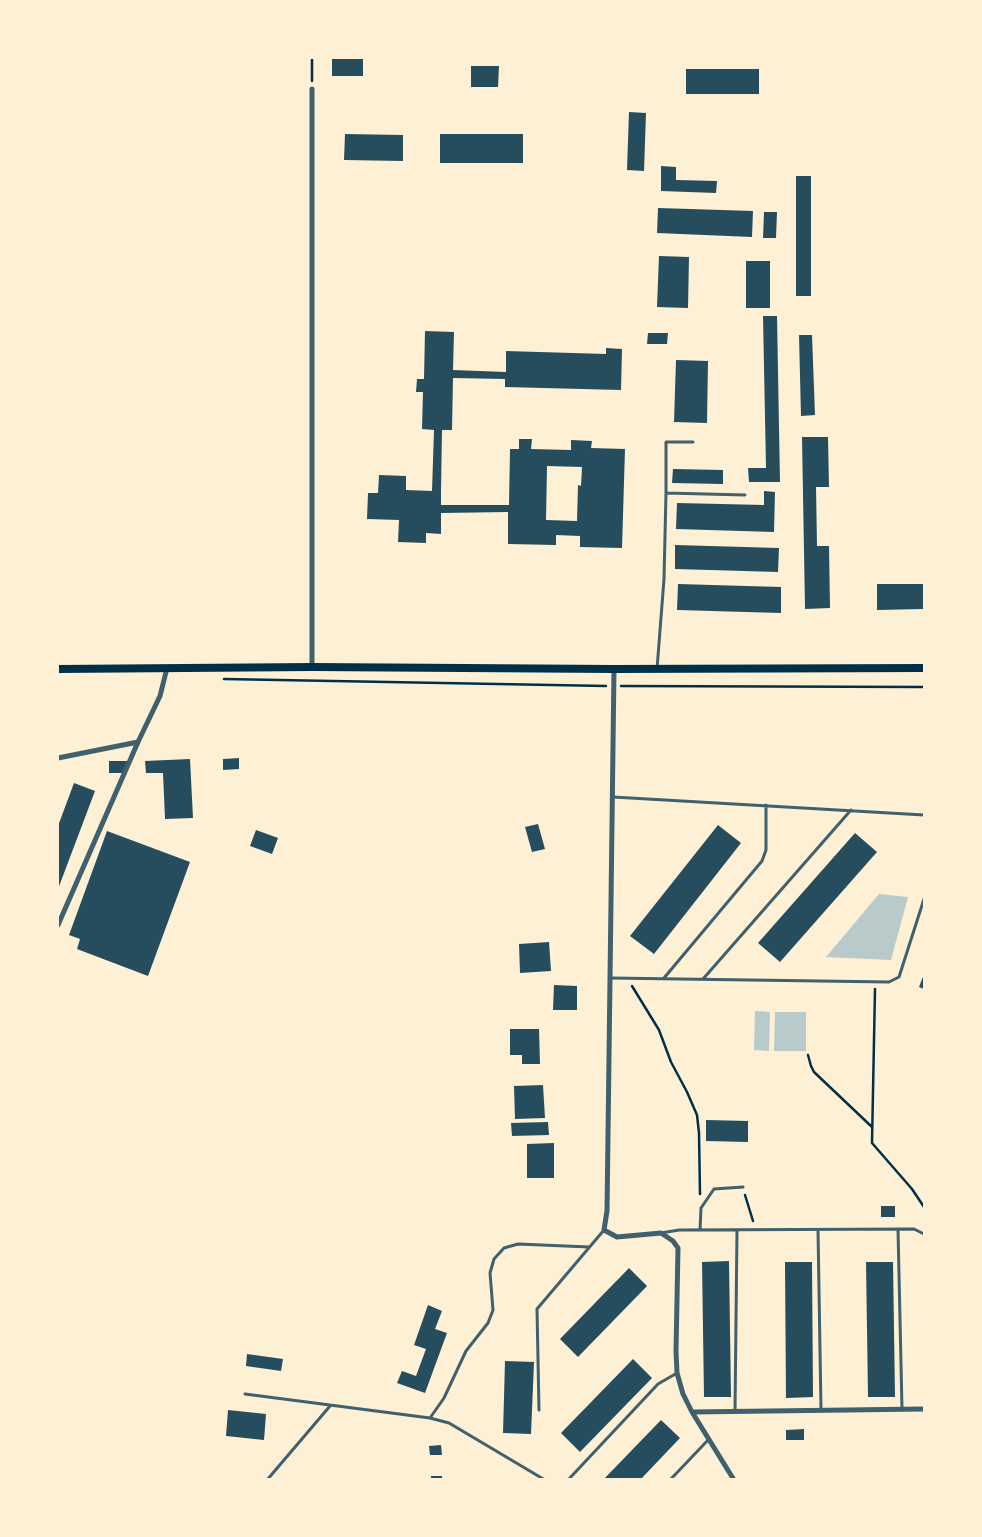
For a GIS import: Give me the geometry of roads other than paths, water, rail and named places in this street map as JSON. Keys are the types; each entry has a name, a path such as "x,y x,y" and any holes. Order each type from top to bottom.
{"main road":[{"path":"58,669 312,667 614,669 924,668"}],"street":[{"path":"312,89 312,667"},
{"path":"58,926 160,696 167,668"},
{"path":"614,669 607,1210 604,1230 618,1237 661,1233 673,1241 678,1248 676,1351 678,1373 683,1394 734,1480"},
{"path":"58,758 138,742"},
{"path":"692,1412 924,1408"}],"lane":[{"path":"657,669 664,579 666,442 693,442"},
{"path":"666,493 745,495"},
{"path":"613,796 924,815"},
{"path":"663,978 762,861 766,850 766,805"},
{"path":"703,979 851,810"},
{"path":"610,978 889,982 899,977 924,899"},
{"path":"700,1230 701,1208 714,1189 743,1187"},
{"path":"898,1229 902,1409"},
{"path":"661,1233 680,1230 914,1229 924,1234"},
{"path":"539,1410 537,1309 604,1230"},
{"path":"735,1412 737,1230"},
{"path":"818,1230 821,1410"},
{"path":"430,1418 444,1398 466,1351 488,1323 493,1310 490,1273 494,1259 504,1248 518,1244 589,1248"},
{"path":"568,1480 658,1384 678,1373"},
{"path":"245,1394 430,1418 449,1423 545,1480"},
{"path":"267,1480 330,1405"},
{"path":"670,1480 708,1439"}]}
